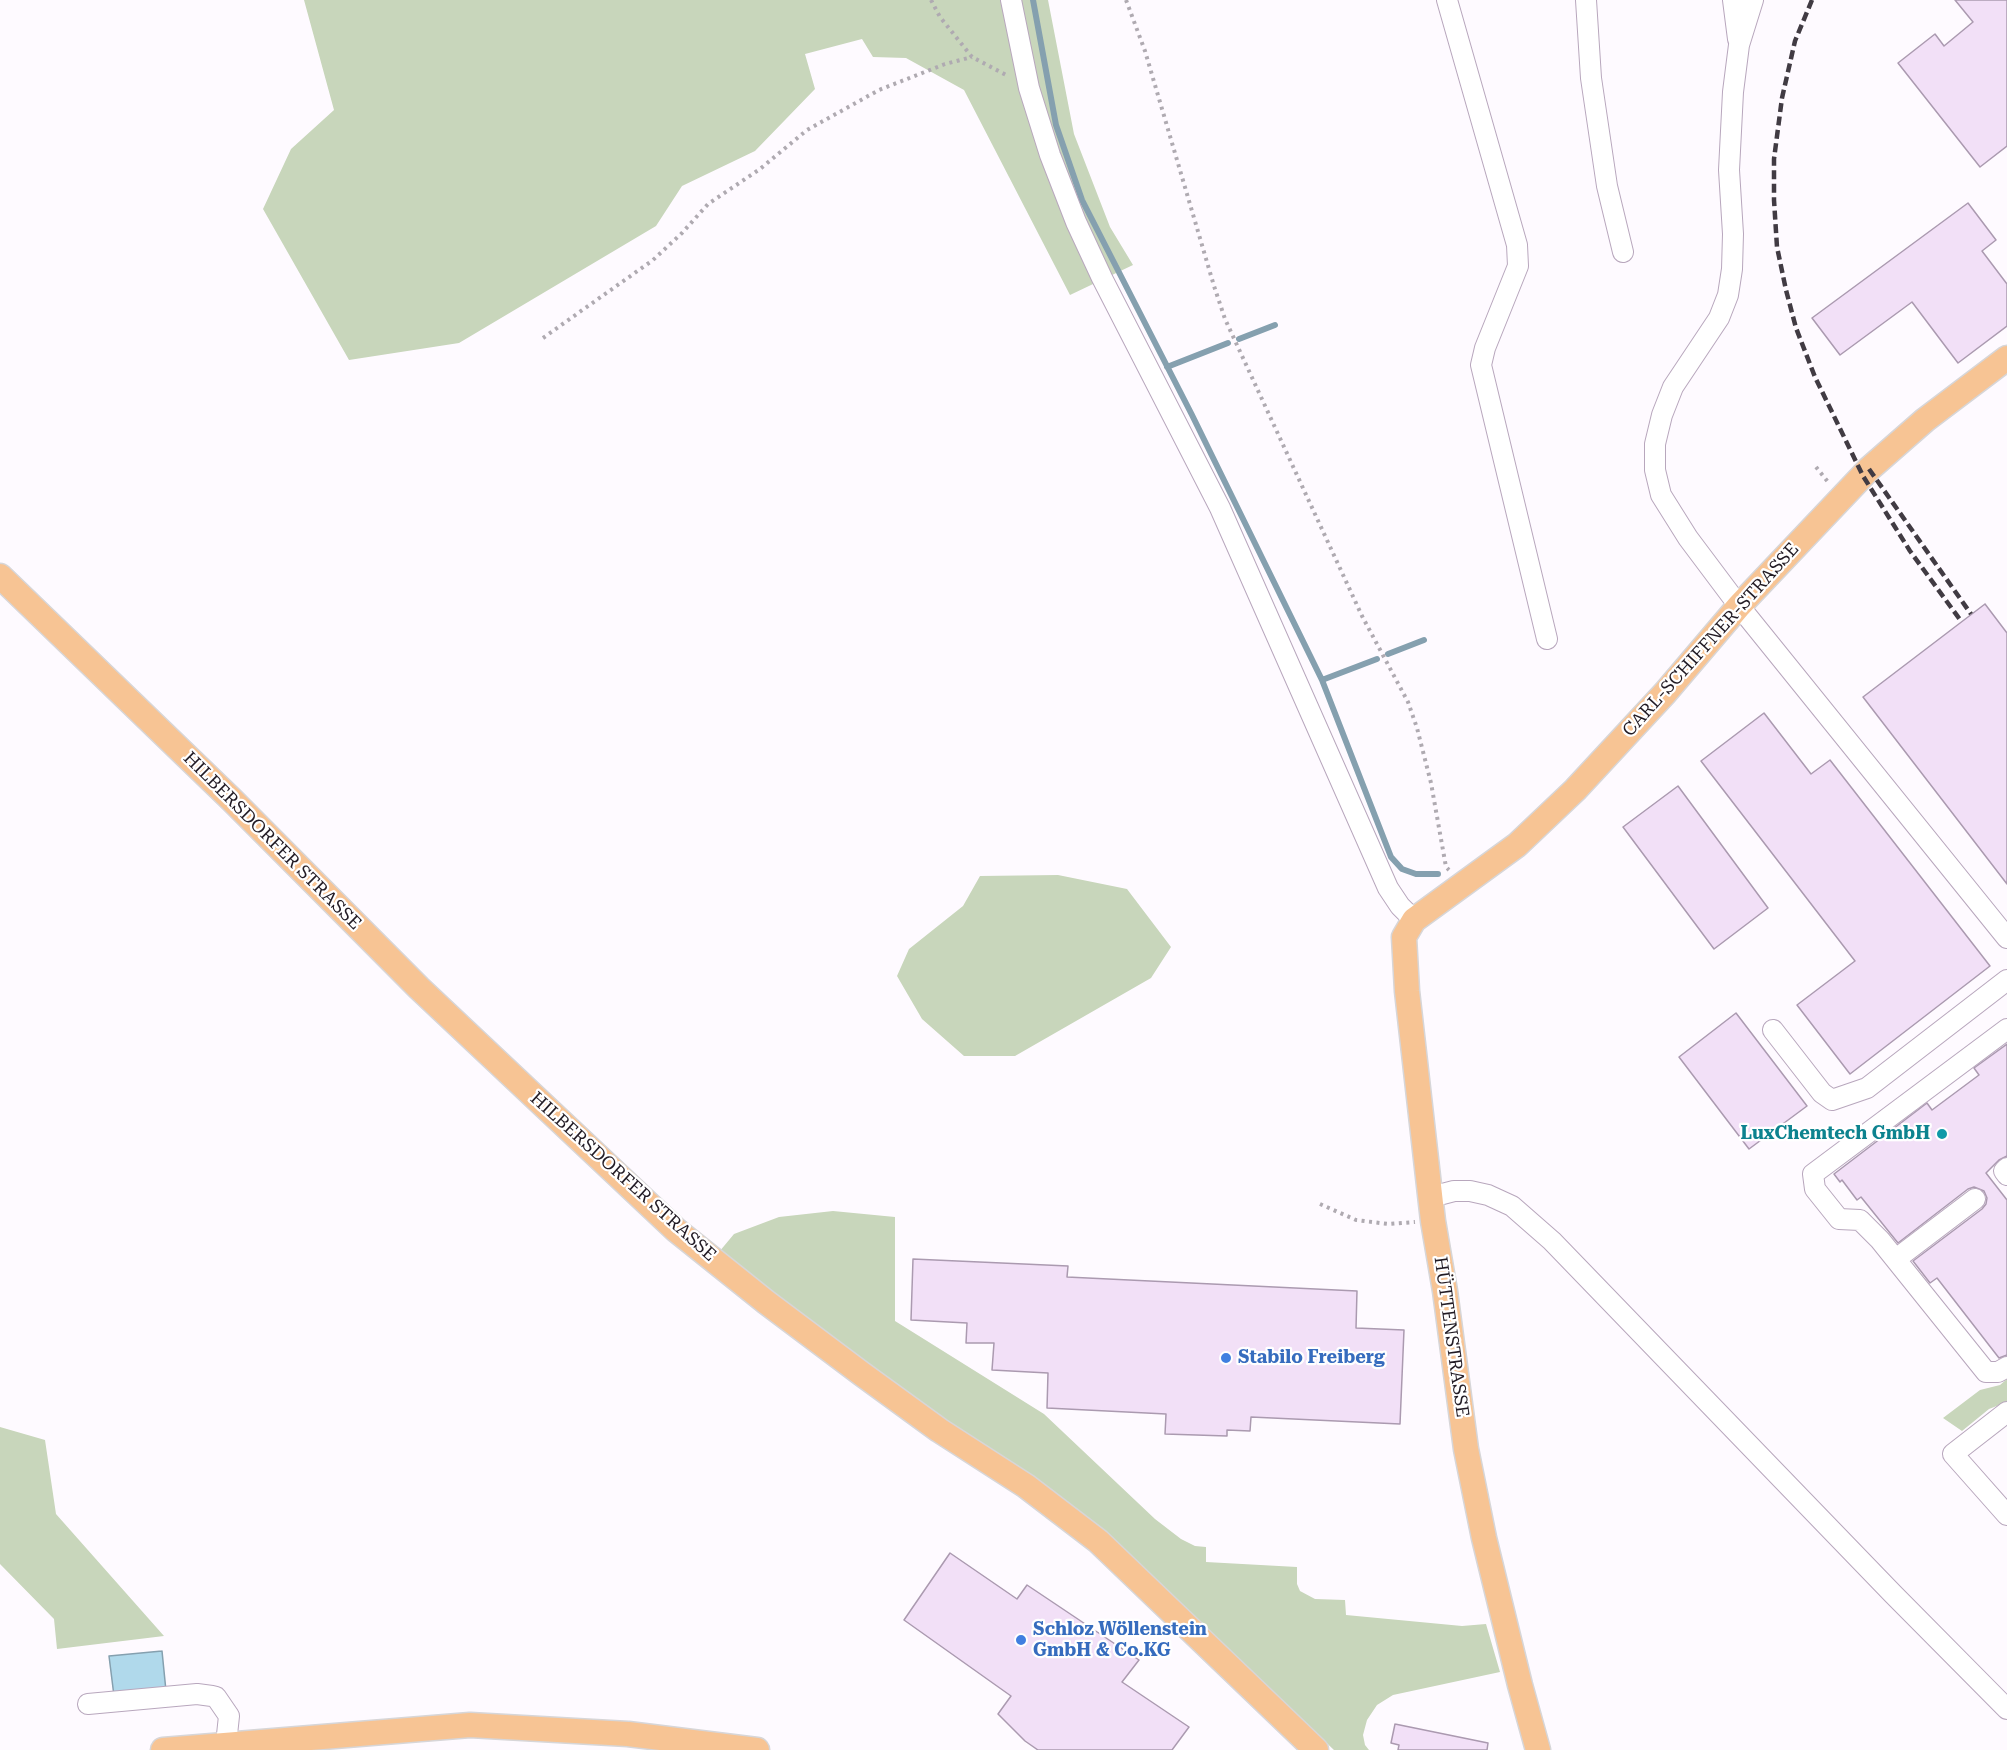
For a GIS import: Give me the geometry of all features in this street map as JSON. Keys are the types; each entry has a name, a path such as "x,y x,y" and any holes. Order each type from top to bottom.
{"main road":[{"name":"CARL-SCHIFFNER-STRASSE","path":"1414,920 1517,845 1575,790 1665,693 1739,606 1869,470 1924,420 2007,358"},
{"name":"HILBERSDORFER STRASSE","path":"0,576 232,800 419,988 676,1230 766,1302 862,1374 939,1430 1026,1486 1098,1541 1316,1750"},
{"name":"HÜTTENSTRASSE","path":"1414,920 1404,937 1405,966 1433,1221 1445,1291 1466,1449 1487,1549 1538,1750"},
{"path":"163,1750 470,1725 628,1734 757,1750"}],"street":[{"path":"1011,0 1029,88 1050,155 1076,222 1220,508 1388,888 1400,906 1414,920"},
{"path":"1447,0 1517,245 1518,266 1485,348 1481,365 1547,639"},
{"path":"1586,0 1591,78 1607,186 1623,252"},
{"path":"1732,0 1738,45"},
{"path":"1753,0 1738,45 1733,92 1729,170 1733,234 1728,295 1719,318 1673,387 1662,415 1655,444 1655,470 1661,495 1678,524 1739,606 2007,938"},
{"path":"1773,1030 1822,1093 1832,1100 1867,1088 2007,981"},
{"path":"2007,1029 1813,1174 1815,1189 1839,1220 1860,1220 1880,1240 1986,1372 1998,1372 2007,1367"},
{"path":"2007,1168 2004,1171 2007,1175"},
{"path":"1431,1197 1462,1191 1488,1195 1512,1206 1552,1241 2007,1709"},
{"path":"1896,1259 1975,1199"},
{"path":"2007,1412 1953,1454 2007,1515"},
{"path":"88,1704 197,1694 216,1697 229,1716 226,1744"}],"path":[{"path":"930,0 940,17 972,57 1029,88"},
{"path":"1126,0 1145,51 1225,319 1362,616 1408,702 1431,783 1446,867 1461,888"},
{"path":"543,338 653,260 708,204 760,169 807,130 879,90 945,64 972,57"},
{"path":"1320,1204 1356,1220 1388,1224 1433,1221"}],"green space":[{"path":"304,0 1048,0 1074,134 1110,227 1133,265 1070,295 964,90 906,58 873,57 862,39 805,54 815,89 755,151 682,186 656,226 459,343 349,360 263,209 291,149 334,110"},
{"path":"1058,875 1127,889 1171,947 1151,978 1015,1056 964,1056 922,1019 897,976 909,949 963,906 980,876"},
{"path":"833,1211 895,1217 895,1321 1044,1414 1155,1519 1181,1539 1195,1546 1206,1547 1206,1562 1297,1567 1297,1584 1300,1591 1315,1599 1345,1600 1346,1615 1462,1626 1486,1624 1500,1672 1393,1695 1377,1705 1367,1720 1363,1735 1365,1745 1369,1750 1334,1750 1111,1539 1057,1494 880,1375 719,1252 734,1234 779,1217"},
{"path":"2007,1379 2007,1402 1989,1409 1962,1431 1943,1418 1980,1390 2000,1385"},
{"path":"0,1427 45,1440 56,1514 164,1636 57,1649 54,1619 0,1564"}],"water":[{"path":"162,1651 166,1691 114,1696 109,1656"}],"building":[{"path":"1955,0 2007,0 2007,146 1980,167 1898,63 1935,34 1944,46 1973,22"},
{"path":"1968,203 1996,240 1982,251 2007,284 2007,326 1958,363 1912,302 1840,355 1812,318"},
{"path":"1985,604 2007,633 2007,884 1863,697"},
{"path":"1764,713 1811,774 1830,760 1990,966 1850,1074 1797,1005 1855,961 1701,761"},
{"path":"1678,786 1768,908 1714,949 1623,827"},
{"path":"1736,1013 1807,1106 1749,1149 1679,1057"},
{"name":"LuxChemtech GmbH","path":"2007,1044 2007,1156 1999,1160 1986,1173 2007,1200 2007,1355 1999,1358 1937,1278 1930,1283 1913,1261 1982,1209 1987,1198 1984,1191 1974,1187 1968,1189 1898,1243 1861,1197 1857,1200 1842,1180 1840,1182 1834,1174 1927,1103 1932,1110 1979,1075 1974,1068"},
{"name":"Stabilo Freiberg","path":"913,1259 1068,1266 1067,1277 1357,1291 1356,1328 1404,1330 1400,1424 1251,1417 1250,1431 1227,1430 1227,1436 1165,1434 1166,1414 1047,1408 1048,1373 992,1370 994,1343 966,1343 967,1323 911,1320"},
{"name":"Schloz Wöllenstein GmbH & Co.KG","path":"950,1553 1017,1599 1027,1585 1139,1660 1122,1682 1189,1727 1172,1750 1038,1750 1025,1741 998,1714 1011,1696 904,1620"},
{"path":"1395,1724 1488,1743 1487,1750 1398,1750 1399,1745 1391,1743"}],"waterway":[{"path":"1033,0 1056,125 1082,200 1192,415 1322,680 1391,857 1402,869 1416,874 1438,874"},
{"path":"1239,339 1275,325"},
{"path":"1167,367 1228,343"},
{"path":"1388,654 1424,640"},
{"path":"1322,680 1377,659"}],"railway":[{"path":"1812,0 1795,41 1782,98 1774,159 1777,247 1786,290 1796,328 1815,377 1863,476 1910,551 1961,621"},
{"path":"1869,469 1971,614"}],"place":[{"name":"LuxChemtech GmbH","path":"1942,1134"},
{"name":"Stabilo Freiberg","path":"1226,1358"},
{"name":"Schloz Wöllenstein GmbH & Co.KG","path":"1021,1640"}]}
